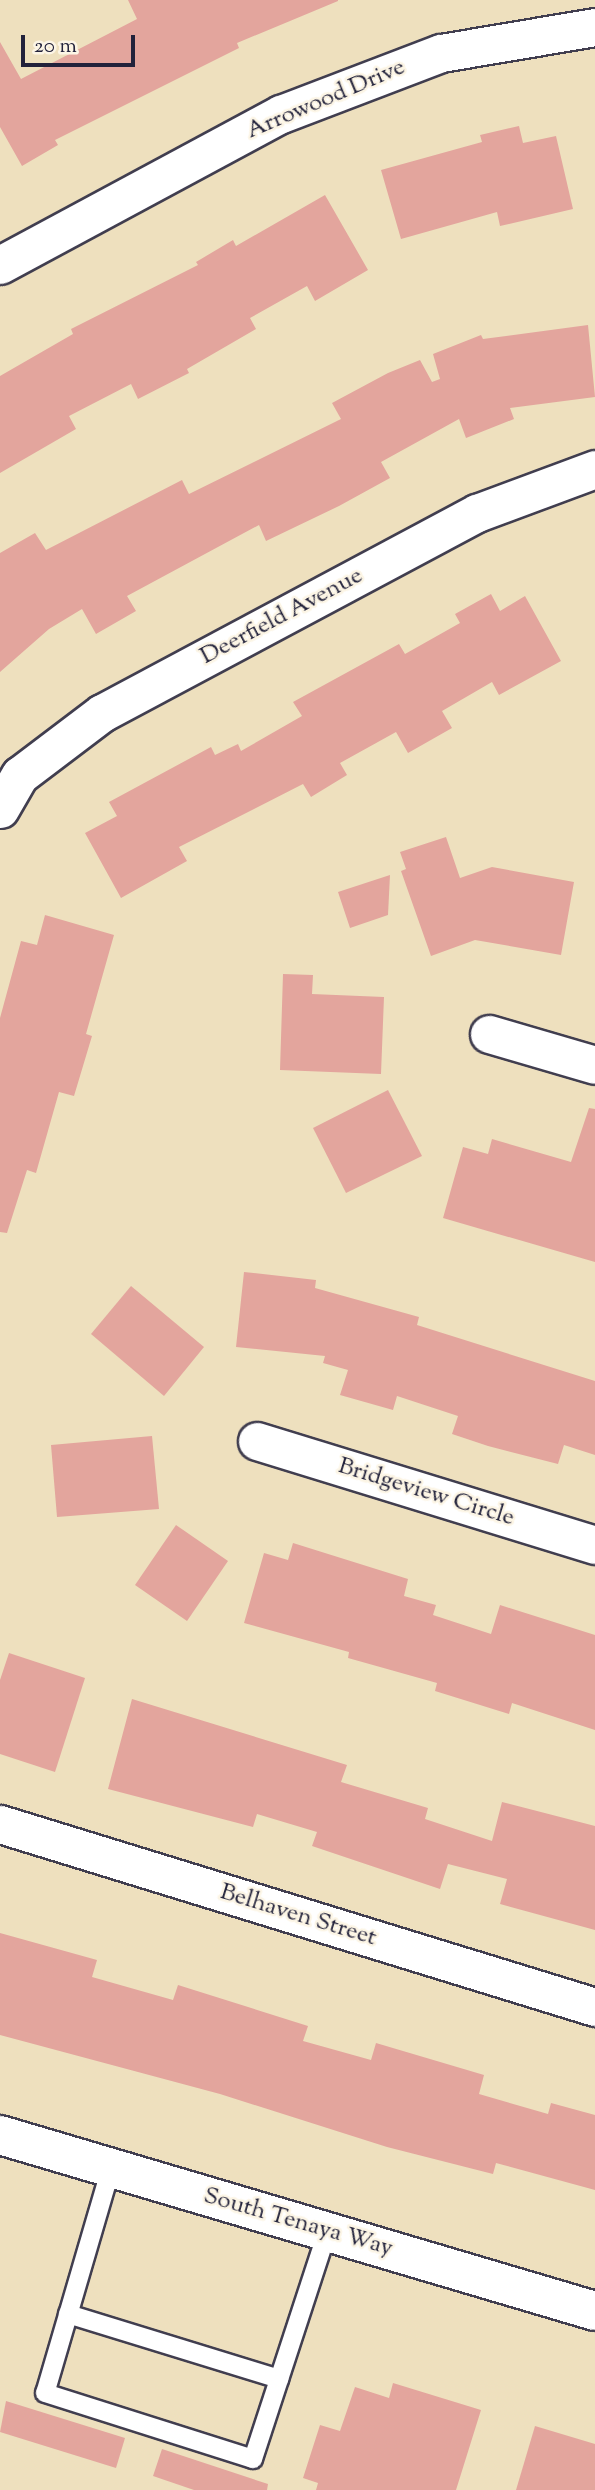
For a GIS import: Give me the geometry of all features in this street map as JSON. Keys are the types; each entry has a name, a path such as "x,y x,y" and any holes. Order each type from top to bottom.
{"street":[{"name":"Arrowood Drive","path":"0,265 281,114 441,53 595,27"},
{"name":"Deerfield Avenue","path":"0,810 20,775 102,713 477,513 595,469"},
{"path":"489,1034 595,1065"},
{"name":"Bridgeview Circle","path":"257,1441 595,1545"},
{"name":"Belhaven Street","path":"0,1824 595,2007"},
{"name":"South Tenaya Way","path":"0,2135 595,2311"}],"lane":[{"path":"111,2168 45,2393 253,2459 327,2232"},
{"path":"68,2314 279,2379"}],"building":[{"path":"128,0 338,1 237,43 239,48 55,140 58,145 22,166 0,127 0,42 21,79 137,19"},
{"path":"519,126 523,143 556,136 573,209 500,226 497,212 401,239 381,170 482,142 480,135"},
{"path":"325,195 368,270 315,301 307,286 250,318 256,329 187,369 189,373 138,399 131,384 69,416 76,429 0,473 0,376 73,334 71,329 198,265 196,262 233,240 236,246"},
{"path":"588,325 595,397 510,408 514,419 466,438 459,419 381,462 390,478 266,541 259,525 127,596 136,611 96,634 82,609 49,629 0,672 0,553 35,533 46,550 182,480 189,494 341,419 332,403 388,373 420,360 432,382 440,379 433,354 481,335 483,339"},
{"path":"491,594 500,611 525,596 561,661 499,695 492,682 442,711 452,728 408,753 396,732 340,763 347,775 311,797 303,784 179,847 187,861 121,898 85,833 117,816 109,802 211,747 215,755 238,744 241,751 302,716 293,702 399,644 405,654 460,623 455,614"},
{"path":"446,837 460,878 492,867 574,882 561,955 475,940 431,956 401,871 406,869 400,852"},
{"path":"390,875 388,915 350,928 338,892"},
{"path":"45,915 114,935 86,1034 92,1036 74,1096 59,1092 36,1173 27,1170 7,1233 0,1232 0,1018 21,941 37,945"},
{"path":"283,974 313,975 312,994 384,997 381,1074 280,1070"},
{"path":"388,1090 422,1156 346,1193 313,1128"},
{"path":"589,1108 595,1109 595,1262 443,1218 463,1147 488,1154 492,1139 571,1162"},
{"path":"244,1272 316,1280 315,1288 419,1317 417,1325 595,1381 595,1455 564,1445 558,1464 488,1446 452,1434 458,1416 397,1396 393,1410 340,1395 348,1370 323,1363 325,1356 236,1347"},
{"path":"131,1286 204,1347 164,1396 91,1334"},
{"path":"152,1436 159,1509 57,1517 51,1445"},
{"path":"176,1525 228,1561 187,1621 135,1585"},
{"path":"293,1543 408,1579 404,1596 436,1605 433,1615 491,1634 500,1605 595,1635 595,1730 512,1703 509,1714 435,1691 437,1683 348,1658 349,1652 244,1623 264,1553 288,1560"},
{"path":"9,1653 85,1678 55,1772 0,1754 0,1680"},
{"path":"132,1699 347,1765 341,1782 428,1808 425,1819 492,1841 502,1802 595,1826 595,1930 500,1904 507,1879 448,1864 440,1889 312,1846 317,1832 257,1814 253,1827 108,1789"},
{"path":"0,1933 97,1960 92,1977 173,2000 178,1985 308,2026 303,2041 371,2060 376,2043 484,2075 479,2094 548,2114 551,2103 595,2115 595,2190 496,2163 493,2174 387,2147 220,2094 0,2035"},
{"path":"393,2383 481,2410 456,2490 316,2490 318,2483 303,2478 320,2425 340,2431 355,2387 389,2398"},
{"path":"6,2401 125,2438 116,2468 0,2432"},
{"path":"535,2426 595,2444 595,2490 516,2490"},
{"path":"162,2449 268,2484 267,2490 194,2490 153,2476"}]}
